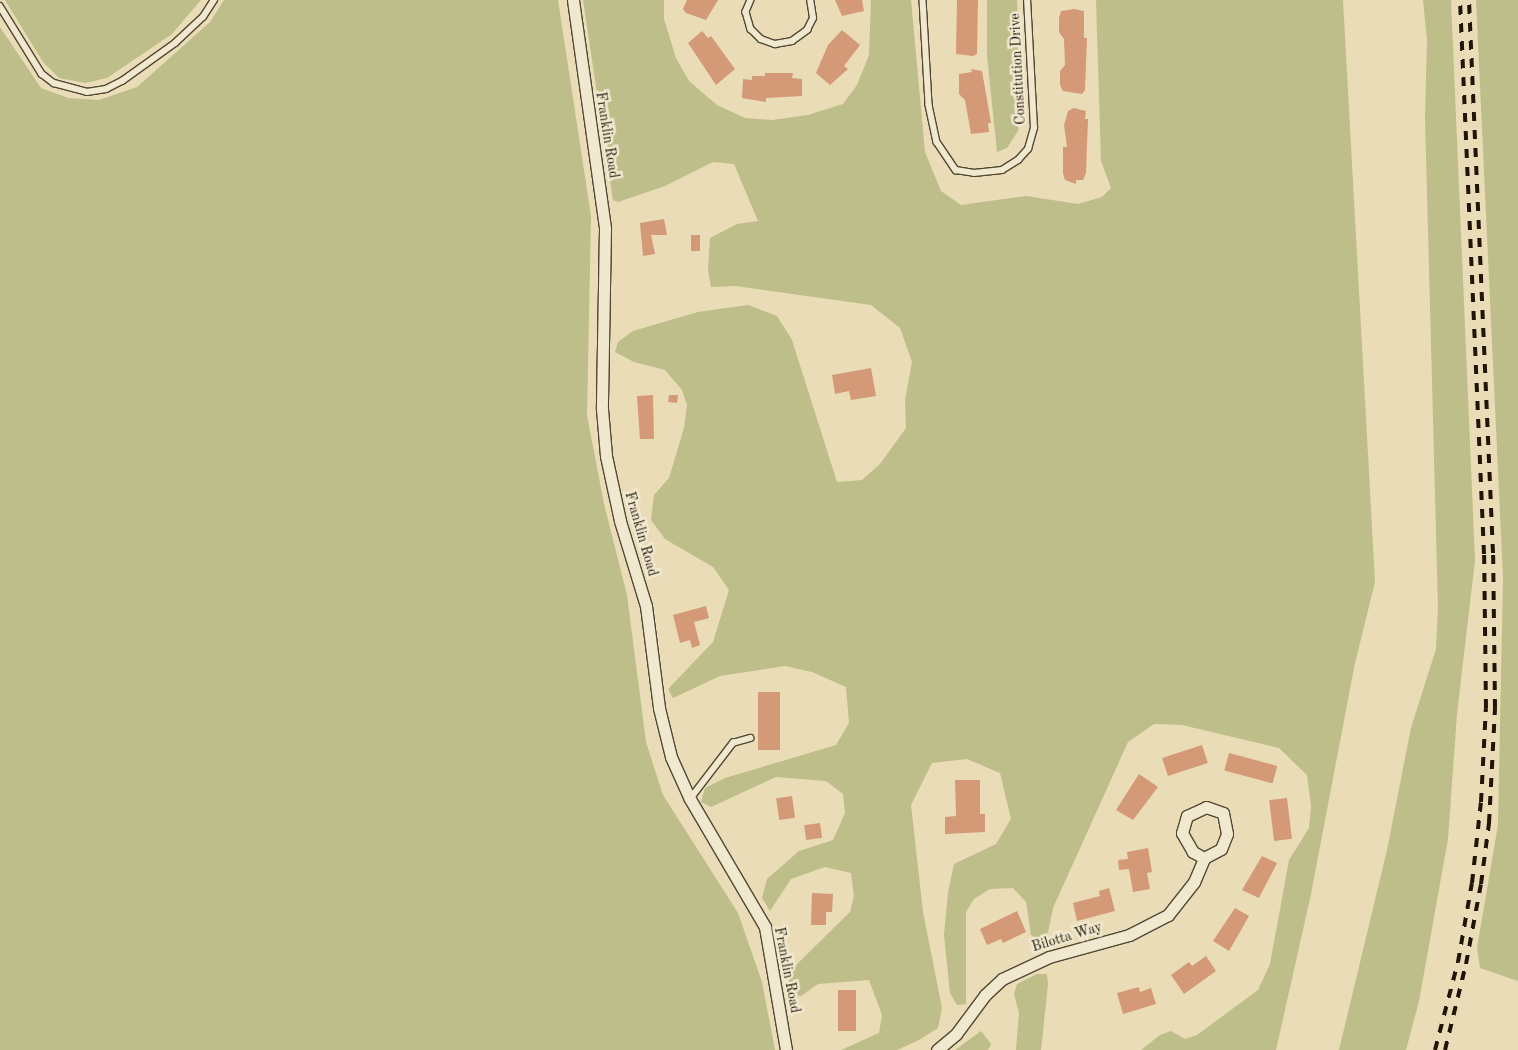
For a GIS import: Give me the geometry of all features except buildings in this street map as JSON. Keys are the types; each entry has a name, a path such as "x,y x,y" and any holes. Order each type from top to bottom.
{"street":[{"name":"Franklin Road","path":"573,0 605,229 602,409 606,456 620,521 646,606 659,708 670,757 690,799 765,927 786,1050"},
{"path":"1206,807 1223,813 1227,834 1222,849 1204,858 1193,852 1182,833 1187,816 1206,807"},
{"name":"Bilotta Way","path":"938,1050 967,1021 985,996 1016,971 1049,957 1130,935 1151,926 1168,915 1194,882 1204,858"}],"lane":[{"path":"0,6 42,74 54,83 87,92 106,89 122,81 175,43 203,17 214,0"},
{"path":"751,0 746,12 751,29 761,39 775,44 792,41 807,30 812,18 810,0"},
{"name":"Constitution Drive","path":"923,0 929,105 936,142 956,170 974,173 1002,170 1018,160 1028,149 1034,128 1027,0"},
{"path":"690,799 733,743 750,738"}],"green space":[{"path":"5,0 201,0 172,34 107,78 85,83 59,78 43,62"},
{"path":"224,0 558,0 591,216 587,415 604,504 627,595 646,742 663,795 738,913 762,982 775,1050 0,1050 0,27 41,88 68,98 99,100 137,87 210,22"},
{"path":"583,0 664,0 664,19 676,58 689,81 717,105 745,118 772,120 808,115 843,104 857,85 869,55 871,0 911,0 925,152 941,191 961,205 1026,196 1078,204 1102,197 1111,188 1101,161 1096,0 1343,0 1375,582 1355,663 1311,894 1276,1050 1141,1050 1160,1035 1171,1031 1185,1039 1197,1035 1258,990 1270,964 1289,860 1309,828 1311,806 1307,775 1279,748 1182,725 1154,724 1128,742 1053,908 1047,937 1042,943 1031,935 1026,902 1013,888 990,889 974,899 966,912 966,1004 957,1005 950,993 944,935 948,892 954,864 996,844 1011,819 1000,773 967,759 932,763 911,805 923,912 942,1008 938,1028 919,1040 897,1050 841,1050 879,1033 882,1015 869,980 818,984 801,996 793,995 787,987 793,968 850,912 854,896 851,873 825,867 791,879 770,911 762,898 767,879 799,851 833,840 845,813 843,794 826,781 776,777 711,807 701,802 705,788 725,778 836,745 849,723 846,687 812,672 785,666 720,676 673,698 668,689 713,642 729,590 713,567 665,539 651,520 654,495 669,478 684,428 687,405 682,390 665,370 634,362 615,352 618,342 633,331 698,312 748,305 777,316 792,340 837,482 862,480 880,464 906,428 905,400 912,362 900,328 871,305 736,286 711,287 708,270 710,238 737,224 758,221 734,164 713,162 665,186 618,202 613,200"},
{"path":"987,0 1017,0 1021,99 1018,131 1007,148 997,152 987,55"},
{"path":"1423,0 1451,0 1475,560 1457,714 1448,839 1419,1001 1406,1050 1339,1050 1387,850 1411,728 1436,649 1438,607 1425,118 1427,40"},
{"path":"1476,0 1518,0 1518,981 1480,968 1477,948 1498,825 1503,578"},
{"path":"1037,974 1047,974 1048,985 1041,1050 1016,1050 1019,1013 1014,994 1017,984"},
{"path":"981,1031 991,1044 988,1050 955,1050"}],"railway":[{"path":"1435,1050 1458,962 1472,883 1481,802 1486,708 1484,554 1460,0"},
{"path":"1445,1050 1466,964 1481,884 1489,823 1495,708 1493,553 1469,0"}]}
